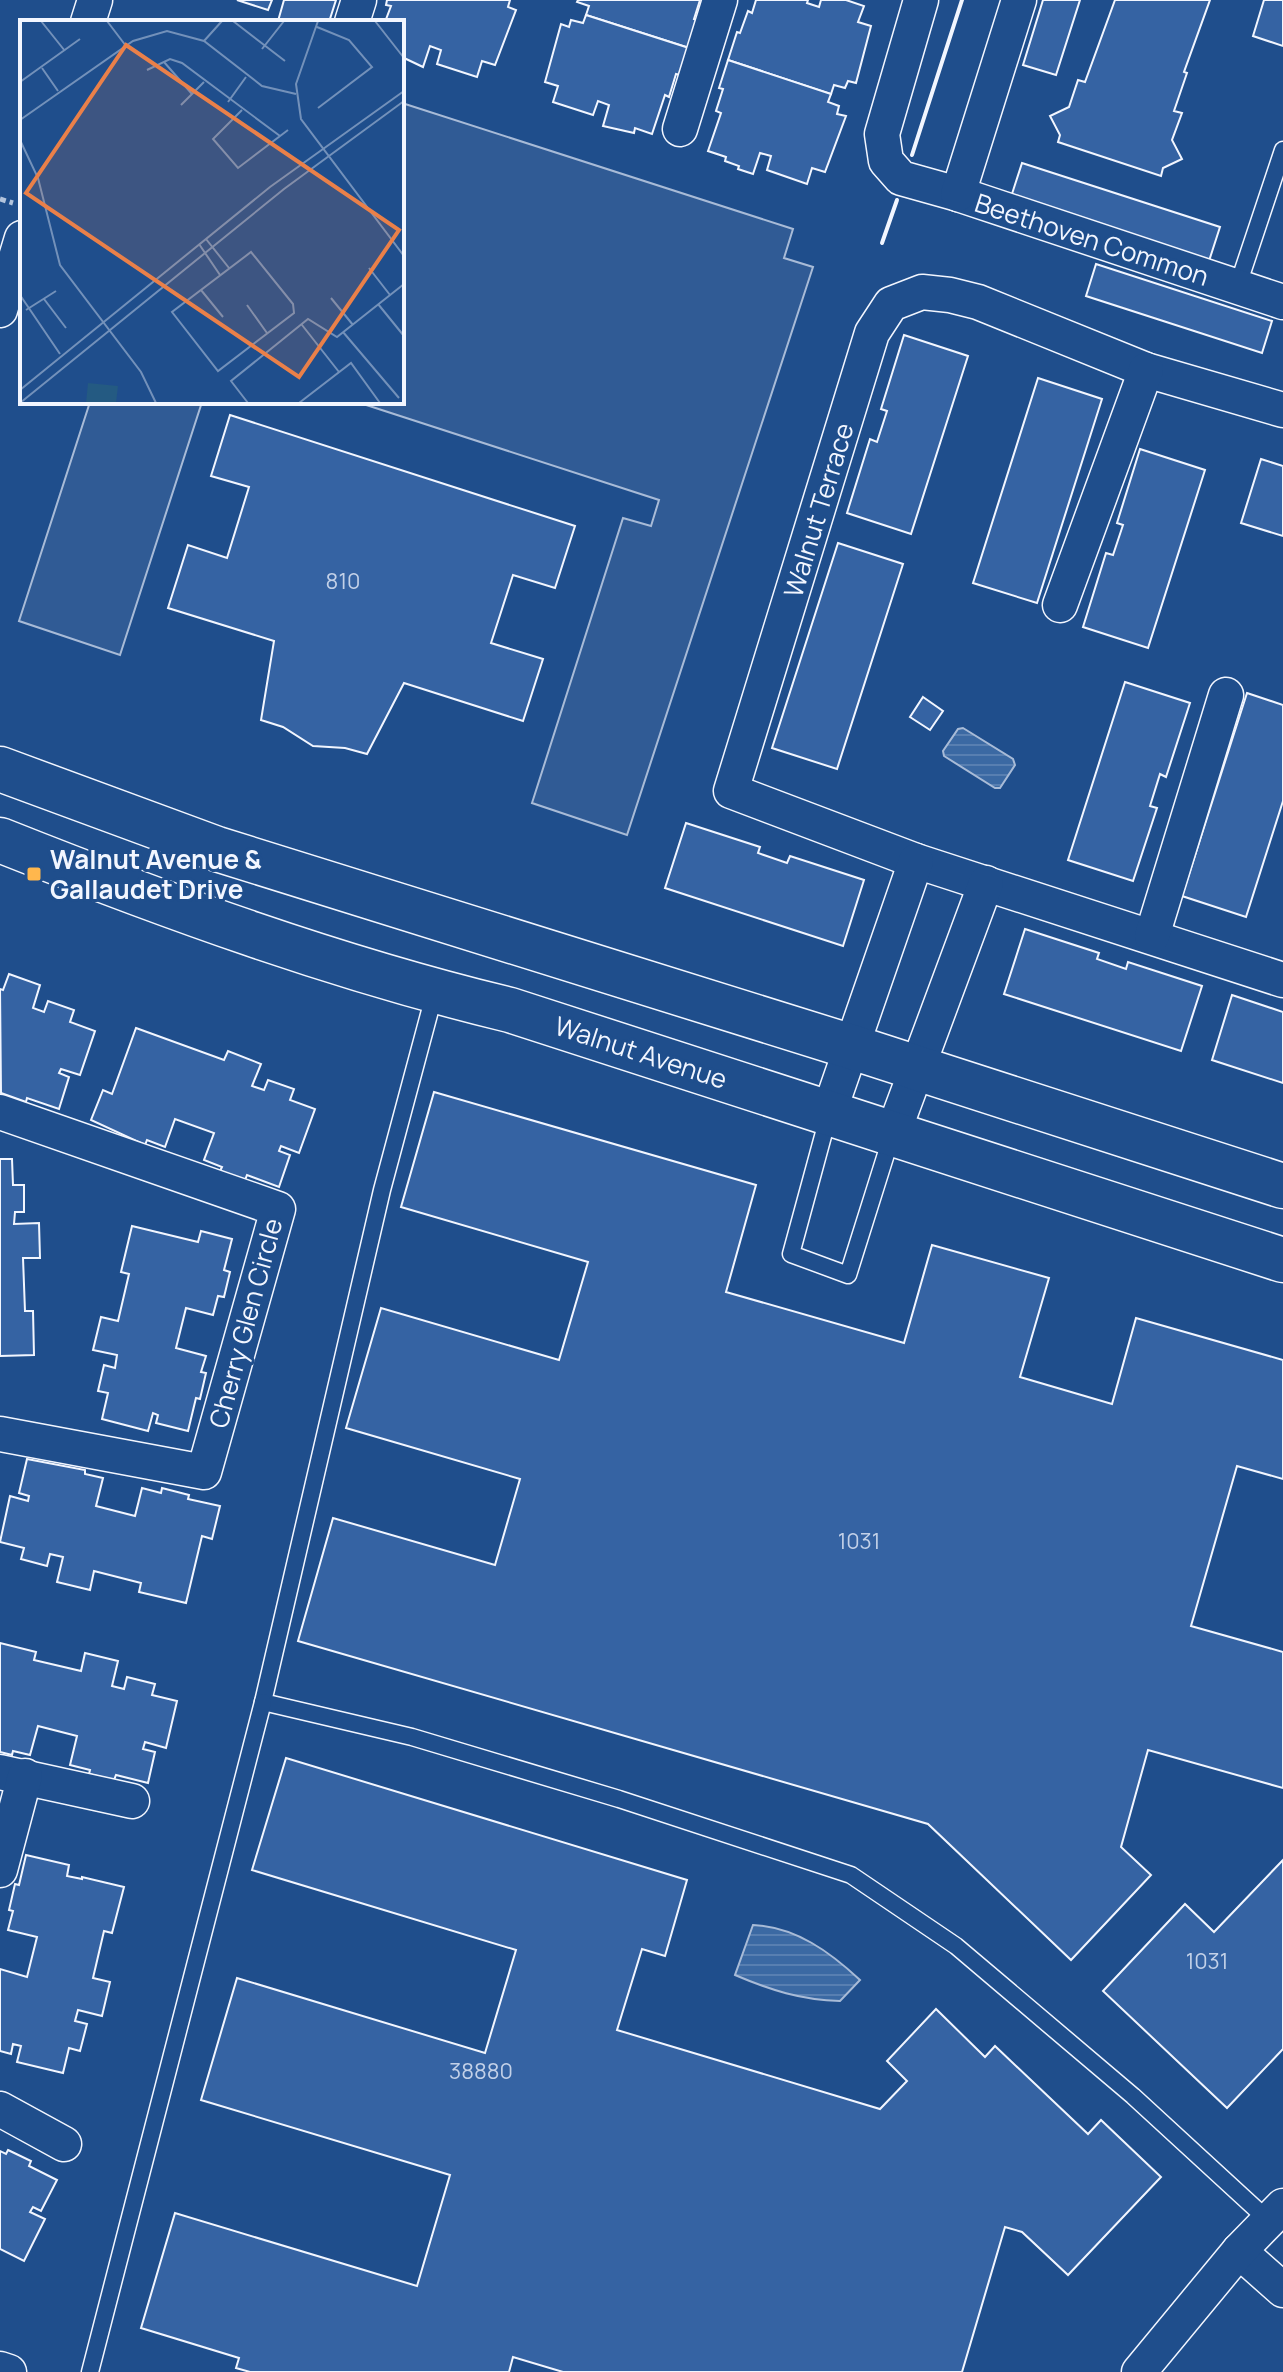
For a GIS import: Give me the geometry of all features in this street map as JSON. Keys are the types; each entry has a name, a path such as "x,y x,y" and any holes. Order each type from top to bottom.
{"main road":[{"path":"0,769 217,849 852,1047 1283,1186"},
{"name":"Walnut Avenue","path":"0,840 265,938 435,992 510,1010 1283,1260"}],"street":[{"path":"89,20 95,0"},
{"path":"353,20 359,0"},
{"path":"680,129 720,0"},
{"path":"921,0 882,134 886,161 901,178 958,194"},
{"name":"Beethoven Common","path":"1019,0 958,194 1283,302"},
{"path":"0,310 20,245"},
{"name":"Walnut Terrace","path":"1283,410 1146,370 978,302 922,292 891,304 872,333 731,791 916,861 1283,980"},
{"path":"1060,605 1146,370"},
{"path":"1152,936 1226,695"},
{"path":"829,1112 916,861"},
{"path":"893,1133 986,883"},
{"name":"Cherry Glen Circle","path":"0,1112 278,1209 204,1472 0,1434"},
{"path":"0,1870 12,1774 132,1801"},
{"path":"0,2109 64,2144"},
{"path":"1139,2372 1239,2251 1276,2213"},
{"path":"1239,2251 1283,2290"}],"lane":[{"path":"1237,288 1283,150"},
{"path":"90,2372 263,1702 382,1190 435,992"},
{"path":"829,1112 791,1254 848,1275 893,1133"},
{"path":"263,1702 412,1737 619,1799 851,1875 956,1946 1276,2213"}],"shaded area":[{"path":"404,104 793,229 784,258 813,267 627,835 532,803 623,518 651,526 659,500 363,404 404,404"},
{"path":"89,404 201,404 120,655 19,621"},
{"path":"963,728 1013,759 1015,765 1000,788 995,788 944,756 943,751 958,729"},
{"path":"753,1925 784,1930 798,1936 837,1960 860,1980 840,2001 786,1993 735,1975"}],"building":[{"path":"237,0 272,0 268,10"},
{"path":"284,0 336,0 330,20 278,20"},
{"path":"387,0 510,0 508,7 516,10 495,65 482,61 477,77 437,64 441,50 430,46 423,67 404,58 404,20 386,20 391,6 386,5"},
{"path":"578,0 700,0 689,48 586,15 589,6"},
{"path":"756,0 808,0 807,3 819,7 821,0 846,0 864,6 858,22 871,26 856,83 848,81 845,88 834,85 831,94 728,60 737,32 740,33 748,11 752,13"},
{"path":"1043,0 1080,0 1056,75 1023,65"},
{"path":"1115,0 1210,0 1184,72 1187,73 1174,111 1182,113 1172,140 1182,159 1163,168 1161,176 1058,142 1060,135 1050,116 1069,107 1078,80 1085,82"},
{"path":"1264,0 1283,0 1283,46 1253,36"},
{"path":"586,15 689,48 669,97 665,95 652,134 635,128 634,133 603,126 609,105 598,101 593,115 553,102 558,86 545,82 561,24 569,27 571,20 583,23"},
{"path":"728,60 831,94 828,102 839,106 837,114 846,116 825,172 812,168 807,184 767,170 771,156 760,153 753,174 725,161 726,157 708,151 721,113 716,111 723,89 719,88"},
{"path":"1022,163 1220,227 1209,261 1011,197"},
{"path":"1096,264 1272,321 1262,353 1086,296"},
{"path":"904,335 968,356 911,534 847,513 870,439 877,442 887,411 881,409"},
{"path":"1038,378 1102,399 1037,603 973,583"},
{"path":"230,415 575,526 555,588 513,575 491,643 543,659 523,721 404,683 367,754 345,748 313,746 283,727 261,720 274,641 168,608 188,545 227,558 249,487 211,476"},
{"path":"1140,449 1205,470 1148,648 1083,627 1106,553 1113,555 1123,525 1117,523"},
{"path":"1261,459 1283,466 1283,536 1241,523"},
{"path":"838,543 903,564 837,769 772,748"},
{"path":"1125,682 1190,703 1166,777 1160,774 1150,806 1157,808 1133,881 1068,860"},
{"path":"1247,693 1283,705 1283,801 1246,917 1182,896"},
{"path":"923,697 943,711 930,730 910,717"},
{"path":"686,823 760,847 758,853 787,863 790,856 864,880 843,946 665,888"},
{"path":"1025,929 1099,953 1097,959 1126,969 1128,962 1202,986 1181,1051 1004,994"},
{"path":"9,974 40,985 33,1008 44,1012 48,1001 74,1010 70,1022 95,1031 80,1075 61,1069 59,1073 69,1077 59,1109 1,1093 0,989 3,990"},
{"path":"1232,995 1283,1012 1283,1083 1212,1060"},
{"path":"136,1028 224,1060 228,1051 261,1064 252,1086 264,1090 268,1080 294,1089 290,1100 315,1109 299,1153 281,1146 279,1151 290,1155 279,1187 247,1175 245,1180 220,1171 222,1167 204,1160 214,1133 175,1119 165,1147 147,1140 145,1145 91,1120 103,1090 112,1094"},
{"path":"434,1092 756,1185 726,1292 904,1343 932,1245 1049,1278 1020,1377 1112,1404 1136,1318 1283,1360 1283,1479 1237,1466 1191,1626 1283,1652 1283,1788 1148,1750 1121,1847 1151,1875 1071,1960 928,1824 298,1641 333,1518 495,1565 520,1479 346,1428 381,1308 559,1360 588,1262 401,1207"},
{"path":"0,1159 12,1159 13,1185 24,1185 24,1212 15,1212 14,1224 39,1223 40,1258 23,1258 25,1311 33,1311 34,1355 0,1356"},
{"path":"132,1226 198,1242 201,1231 232,1239 224,1270 230,1272 224,1297 218,1296 213,1315 186,1308 176,1348 206,1356 201,1372 206,1373 200,1399 196,1398 188,1431 156,1423 158,1415 153,1413 148,1431 102,1419 108,1393 98,1391 104,1365 115,1368 117,1355 93,1350 101,1317 118,1321 129,1274 121,1272"},
{"path":"27,1459 85,1470 85,1474 103,1478 96,1506 135,1516 142,1488 161,1493 162,1488 189,1495 188,1499 220,1506 212,1539 202,1536 186,1603 139,1592 141,1583 94,1571 90,1590 57,1582 63,1557 50,1554 47,1566 21,1559 24,1548 0,1542 10,1496 28,1501 29,1496 19,1493"},
{"path":"0,1643 36,1652 34,1660 81,1671 85,1653 118,1661 112,1686 124,1689 127,1677 155,1684 152,1695 177,1701 166,1748 145,1742 143,1749 155,1752 148,1783 116,1775 114,1780 70,1765 77,1736 38,1726 30,1755 0,1752"},
{"path":"286,1758 687,1880 665,1956 642,1949 617,2030 880,2109 907,2081 887,2061 936,2009 985,2057 995,2046 1088,2134 1101,2120 1161,2177 1068,2275 1022,2232 1005,2227 962,2372 563,2372 513,2357 509,2372 250,2372 236,2368 239,2358 141,2328 175,2213 417,2286 450,2175 201,2100 237,1978 485,2053 516,1950 252,1870"},
{"path":"26,1855 69,1865 67,1876 124,1887 112,1933 104,1931 93,1978 110,1982 102,2016 78,2010 75,2021 87,2024 80,2051 69,2048 63,2073 17,2062 21,2046 13,2044 11,2054 0,2051 0,1969 27,1977 37,1937 8,1930 15,1884 19,1885"},
{"path":"1283,1860 1283,2049 1227,2108 1103,1991 1185,1904 1214,1932"},
{"path":"8,2150 31,2161 29,2166 57,2180 41,2211 33,2207 30,2212 45,2219 24,2261 0,2249 0,2151 6,2154"}],"wall":[{"path":"912,155 962,0"},
{"path":"882,243 897,200"}],"place":[{"name":"Walnut Avenue & Gallaudet Drive","path":"34,874"}]}
